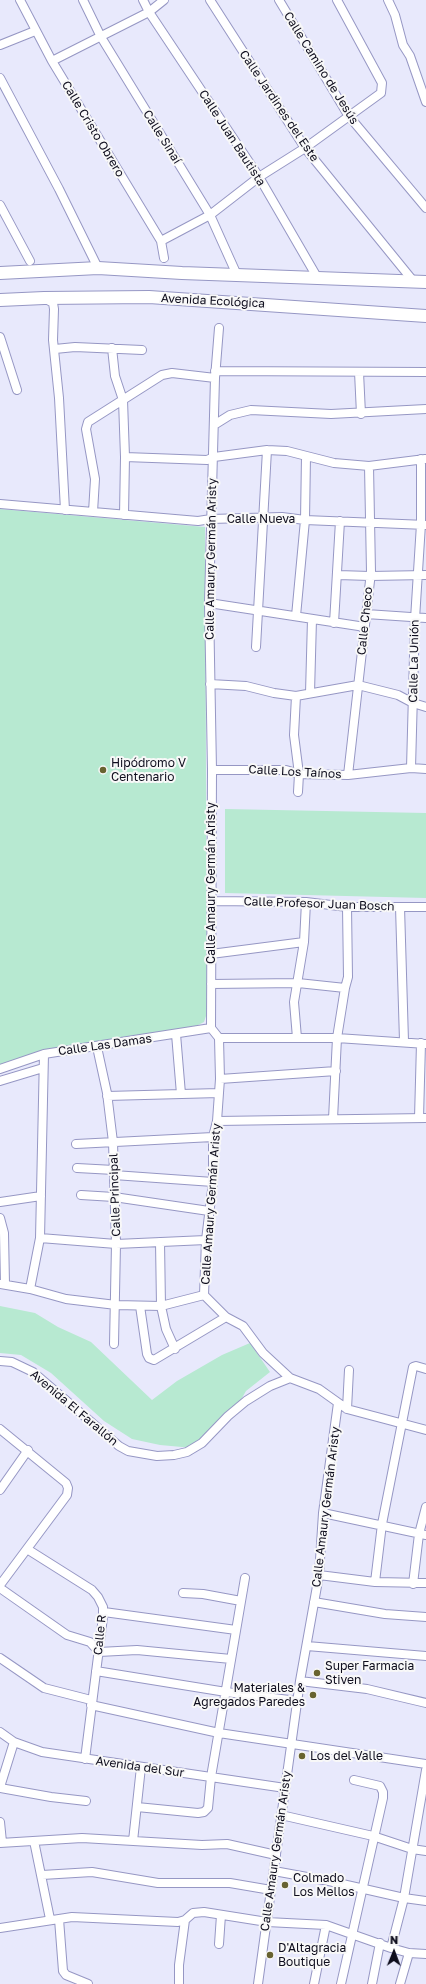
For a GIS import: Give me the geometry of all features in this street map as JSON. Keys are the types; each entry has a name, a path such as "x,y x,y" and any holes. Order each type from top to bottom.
{"main road":[{"path":"0,273 98,268 420,282"},
{"name":"Avenida Ecológica","path":"0,300 150,297 426,316"}],"street":[{"name":"Calle Cristo Obrero","path":"20,0 52,61 161,241 164,258"},
{"name":"Calle Sinaí","path":"83,0 101,38 210,215 237,275"},
{"name":"Calle Juan Bautista","path":"143,0 149,12 259,177 317,277"},
{"path":"52,61 101,38 149,12 164,0"},
{"name":"Calle Jardines del Este","path":"210,0 305,148 420,282"},
{"name":"Calle Camino de Jesús","path":"279,0 348,115 426,208"},
{"path":"161,241 210,215 259,177 305,148 348,115 381,93 382,83 337,0"},
{"path":"388,0 396,15 403,45 410,56 426,102"},
{"path":"0,45 35,31"},
{"path":"0,78 59,189 98,268"},
{"path":"0,205 30,261"},
{"path":"44,298 53,303 54,309 65,510"},
{"name":"Calle Amaury Germán Aristy","path":"211,1028 212,770 209,603 215,374 219,328"},
{"path":"0,337 17,390"},
{"path":"55,349 75,347 142,350"},
{"path":"112,348 115,376 123,400 125,457 124,515"},
{"path":"359,372 361,414"},
{"path":"93,512 95,479 86,430 88,422 166,373 426,372"},
{"path":"214,424 230,416 251,410 361,414 426,409"},
{"path":"125,457 206,460 214,457 267,450 287,451 334,463 369,466 424,459"},
{"path":"256,648 265,518 267,450"},
{"path":"296,616 305,520 306,456"},
{"name":"Calle La Unión","path":"411,768 415,619 422,575 424,459"},
{"name":"Calle Checo","path":"348,775 370,576 369,466"},
{"name":"Calle Nueva","path":"0,504 198,522 211,519 282,517 305,520 424,524"},
{"path":"334,623 340,521"},
{"path":"338,575 422,575"},
{"path":"209,603 365,627"},
{"path":"366,614 415,619 426,618"},
{"path":"310,694 312,619"},
{"path":"210,684 246,686 274,693 296,696 358,686 398,696 426,707"},
{"path":"296,696 294,735 299,774 298,792"},
{"name":"Calle Los Taínos","path":"212,770 286,770 299,774 348,775 411,768 426,769"},
{"name":"Calle Profesor Juan Bosch","path":"211,901 306,902 347,907 426,907"},
{"path":"297,1038 294,1002 304,942 306,902"},
{"path":"333,1119 337,1038 348,977 347,907"},
{"path":"400,907 404,1041"},
{"path":"211,954 304,942"},
{"path":"211,984 298,984 345,988"},
{"path":"211,1028 219,1038 337,1038 404,1041 423,1044 423,1118 217,1121"},
{"name":"Calle Las Damas","path":"0,1069 44,1054 97,1047 211,1028"},
{"path":"176,1034 181,1094"},
{"name":"Calle Amaury Germán Aristy","path":"219,1038 220,1079 217,1121 213,1137 213,1182 206,1240 204,1295 226,1317 243,1326 263,1353 290,1378 319,1389 338,1403 323,1513 319,1575 297,1701 258,1984"},
{"name":"Calle Principal","path":"97,1047 107,1096 113,1142 116,1244 116,1305 114,1344"},
{"path":"30,1289 40,1238 44,1054"},
{"path":"0,1081 43,1068"},
{"path":"220,1079 336,1071"},
{"path":"107,1096 219,1094"},
{"path":"76,1144 213,1137"},
{"path":"77,1168 213,1182"},
{"path":"81,1195 114,1197 209,1211"},
{"path":"0,1202 41,1196"},
{"path":"0,1218 4,1233 3,1284 30,1289 66,1299 116,1305 161,1306 204,1295"},
{"path":"40,1238 116,1244 206,1240"},
{"path":"160,1242 161,1306 166,1329 175,1349"},
{"path":"140,1306 149,1358 154,1360 175,1349 226,1317"},
{"name":"Avenida El Farallón","path":"0,1361 12,1362 33,1372 119,1446 128,1451 157,1456 174,1455 187,1452 202,1443 232,1413 246,1402 270,1386 290,1378"},
{"path":"375,1582 382,1524 413,1367 416,1366 426,1369"},
{"path":"347,1409 349,1370"},
{"path":"338,1403 347,1409 403,1422 426,1430"},
{"path":"0,1428 66,1483 68,1488 66,1495 0,1585"},
{"path":"0,1490 28,1450"},
{"path":"413,1584 423,1534 426,1507"},
{"path":"323,1513 382,1524 423,1534"},
{"name":"Calle R","path":"27,1549 92,1590 98,1597 104,1612 91,1703 85,1759"},
{"path":"319,1575 375,1582 413,1584 426,1583"},
{"path":"137,1807 198,1813 204,1812 208,1808 211,1777 245,1578"},
{"path":"0,1588 67,1635 90,1642 99,1652 137,1650 231,1659"},
{"path":"183,1593 203,1594 241,1601"},
{"path":"314,1602 385,1614 426,1616"},
{"path":"104,1612 236,1630"},
{"path":"307,1646 426,1656"},
{"path":"0,1658 44,1688 91,1703 219,1732 426,1764"},
{"path":"96,1671 226,1692 297,1701"},
{"path":"300,1681 367,1689 426,1703"},
{"name":"Avenida del Sur","path":"0,1732 14,1742 42,1752 285,1788"},
{"path":"14,1742 0,1787 51,1798 86,1801"},
{"path":"133,1841 141,1767"},
{"path":"391,1948 404,1898 426,1770"},
{"path":"341,1984 351,1933 383,1798 383,1792 380,1786 354,1780"},
{"path":"281,1815 373,1836 412,1849 426,1851"},
{"path":"0,1822 1,1843 82,1838 202,1845 227,1844 276,1855"},
{"path":"34,1841 55,1919 63,1971 66,1975 84,1984"},
{"path":"274,1871 329,1881 404,1898 426,1901"},
{"path":"42,1875 92,1872 158,1884 230,1883 271,1890"},
{"path":"179,1984 179,1965 185,1920 189,1915 199,1912 267,1922 326,1925 391,1948 409,1953 426,1954"},
{"path":"219,1944 222,1915"},
{"path":"0,1928 55,1919 97,1917 173,1922 185,1920"},
{"path":"314,1984 326,1925"},
{"path":"372,1984 380,1944"},
{"path":"400,1984 409,1953"}],"green space":[{"name":"Hipódromo V Centenario","path":"0,509 205,527 207,1013 204,1022 196,1026 85,1044 0,1065"},
{"path":"225,809 426,813 426,898 225,893"},
{"path":"0,1306 35,1313 58,1327 91,1342 152,1400 177,1381 222,1355 250,1343 270,1372 246,1391 235,1410 193,1448 160,1445 132,1439 104,1421 51,1373 21,1355 0,1353"}],"place":[{"name":"Hipódromo V Centenario","path":"103,770"},
{"name":"Super Farmacia Stiven","path":"317,1673"},
{"name":"Materiales & Agregados Paredes","path":"313,1695"},
{"name":"Los del Valle","path":"302,1756"},
{"name":"Colmado Los Mellos","path":"285,1885"},
{"name":"D'Altagracia Boutique","path":"270,1955"}]}
